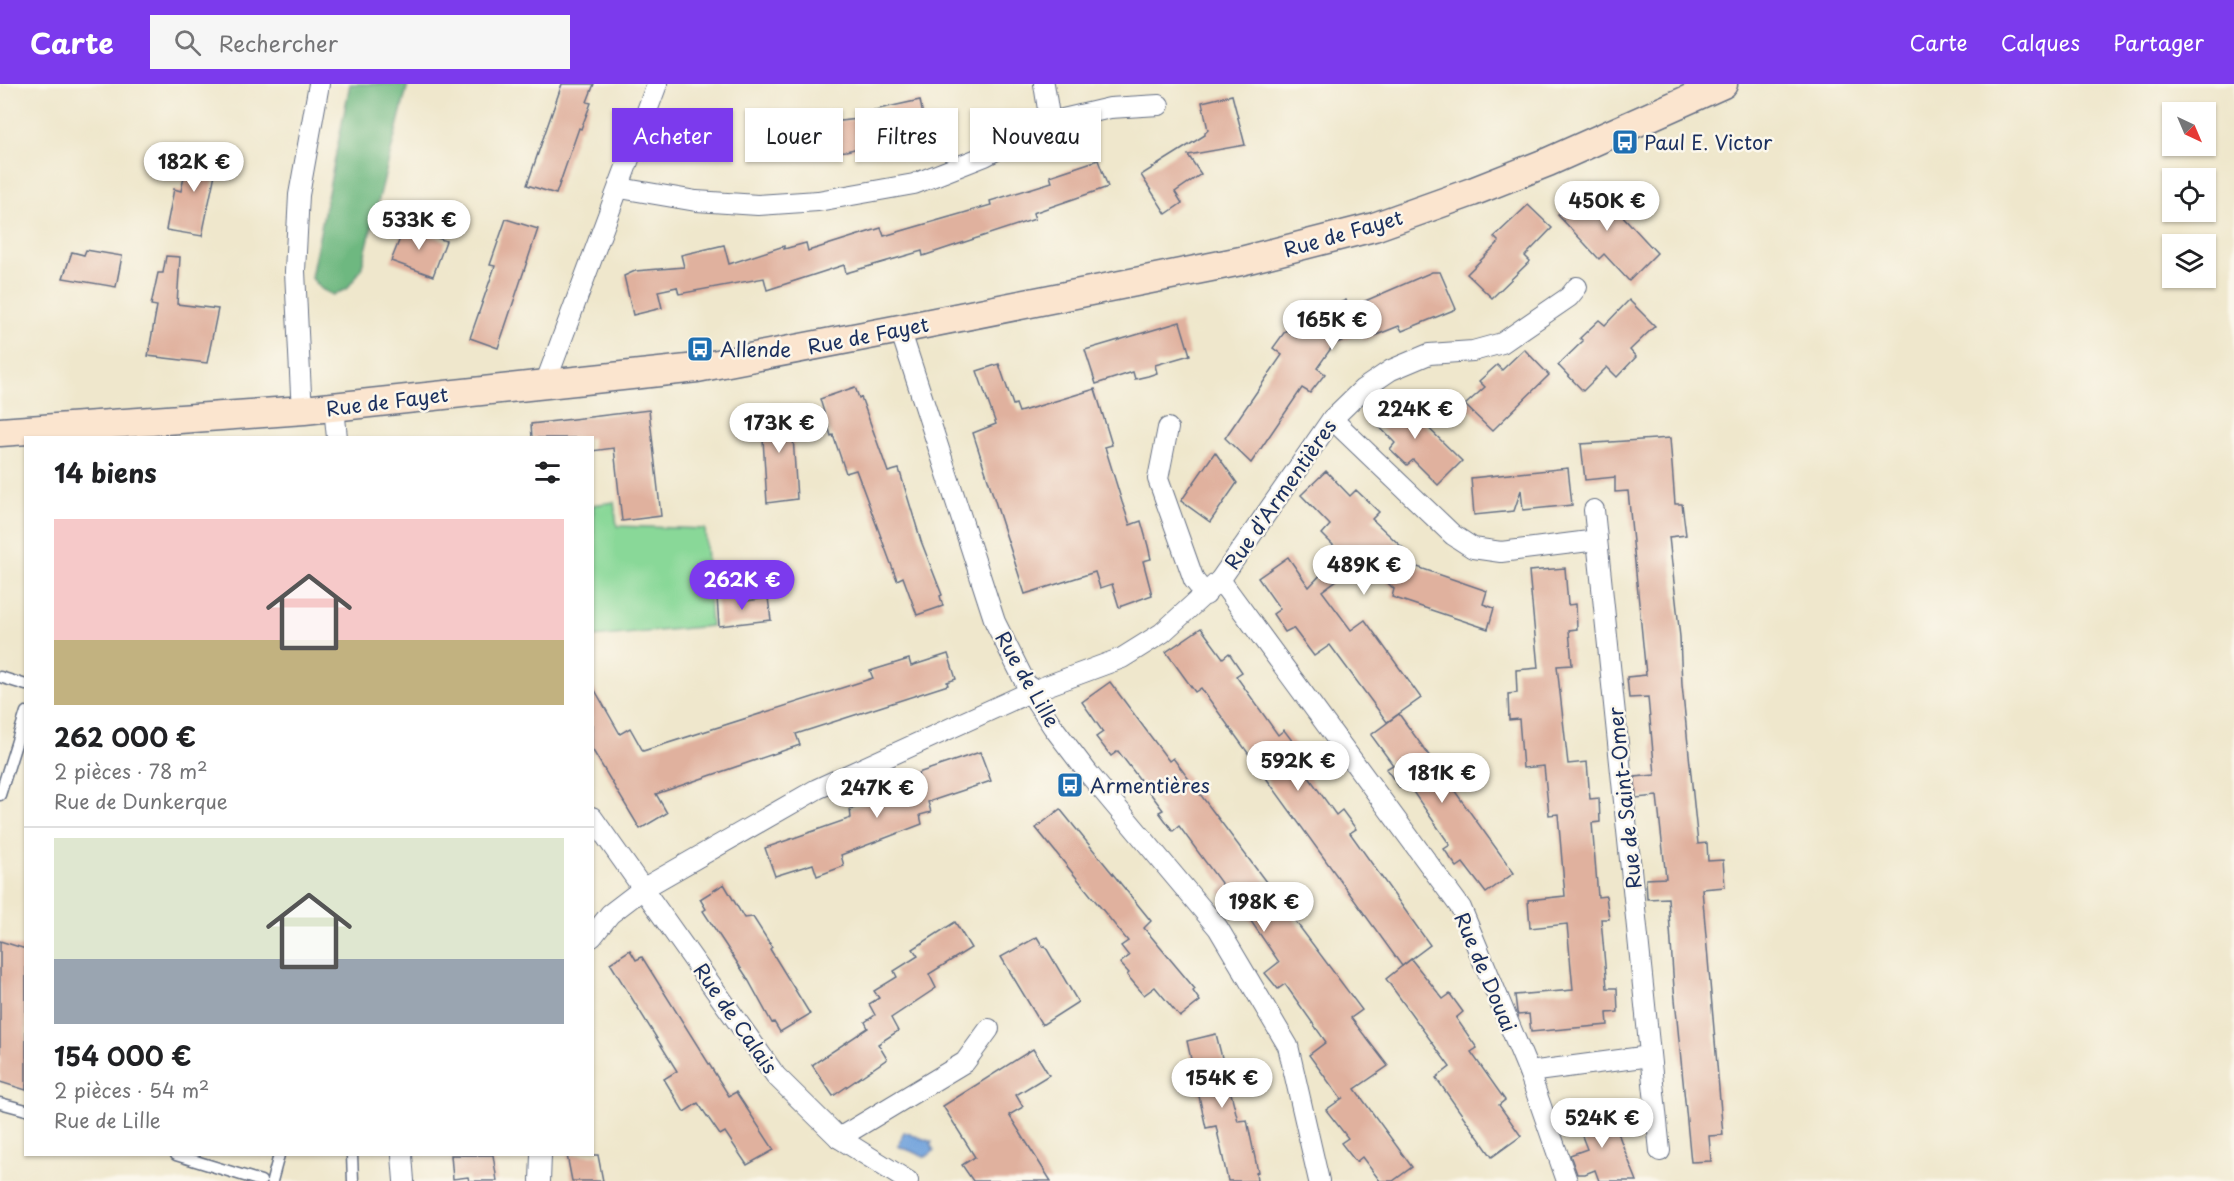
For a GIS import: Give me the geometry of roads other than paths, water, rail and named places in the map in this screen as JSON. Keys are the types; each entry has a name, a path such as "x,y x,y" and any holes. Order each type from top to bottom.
{"main road":[{"name":"Rue de Fayet","path":"0,432 104,431 697,368 900,330 1241,261 1374,227 1548,162 1723,84"}],"street":[{"path":"304,410 301,394 296,271 299,195 319,84"},
{"path":"545,384 657,84"},
{"path":"1044,84 1048,108"},
{"path":"1101,110 1159,105"},
{"path":"620,188 696,201 758,205 818,201 914,184 970,162"},
{"name":"Rue d'Armentières","path":"594,934 610,914 644,888 817,789 1030,692 1122,658 1162,633 1220,580 1332,419 1364,389 1391,370 1429,354 1473,351 1502,343 1569,297 1577,287"},
{"name":"Rue de Lille","path":"900,330 995,622 1030,692 1088,773 1218,928 1288,1046 1319,1181"},
{"path":"334,407 337,436"},
{"path":"1332,419 1453,535 1473,548 1501,552 1597,540"},
{"path":"1168,428 1158,479 1194,580 1206,595"},
{"name":"Rue de Saint-Omer","path":"1594,510 1660,1152"},
{"name":"Rue de Douai","path":"1220,580 1461,908 1528,1072 1567,1181"},
{"name":"Rue de Calais","path":"594,821 776,1076 839,1138 905,1180"},
{"path":"839,1138 966,1062 989,1029"},
{"path":"1528,1072 1650,1056"},
{"path":"402,1156 404,1181"},
{"path":"540,1181 541,1156"}],"lane":[{"path":"0,676 24,683"},
{"path":"0,795 22,736"},
{"path":"0,1103 24,1109"},
{"path":"179,1156 261,1181"},
{"path":"272,1181 279,1156"},
{"path":"352,1156 353,1181"}],"water":[{"path":"904,1132 932,1142 934,1151 926,1157 898,1146"}],"place":[{"name":"Paul E. Victor","path":"1625,142"},
{"name":"Allende","path":"700,349"},
{"name":"Armentières","path":"1070,785"}]}
